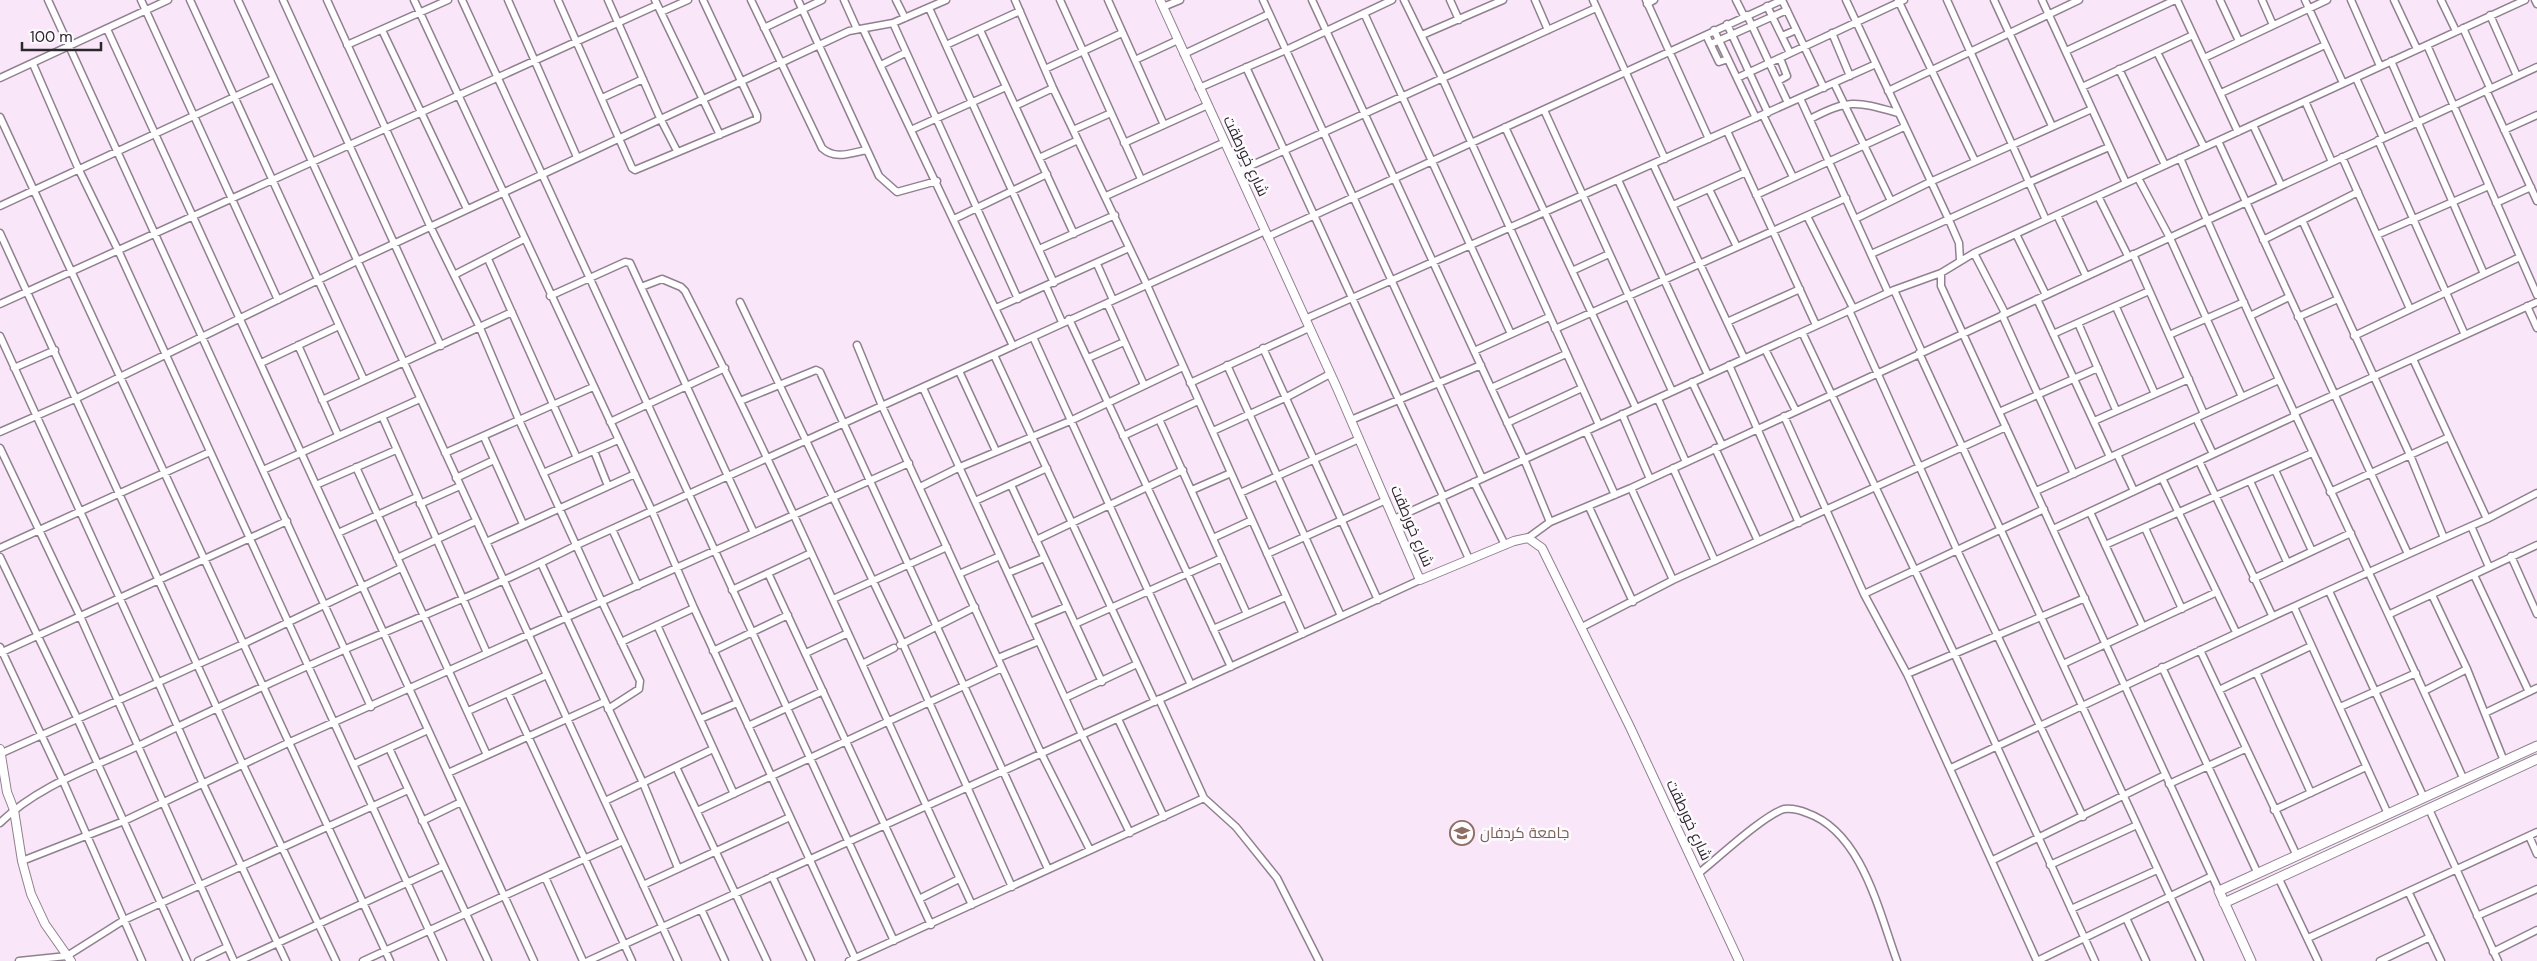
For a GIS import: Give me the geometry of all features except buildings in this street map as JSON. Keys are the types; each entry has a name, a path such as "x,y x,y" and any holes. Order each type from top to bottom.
{"main road":[{"path":"2251,961 2219,891 2537,746"},
{"path":"2224,903 2537,760"}],"street":[{"path":"48,0 153,234 202,336 371,707"},
{"path":"141,0 278,300"},
{"path":"0,78 168,0"},
{"path":"190,0 364,380"},
{"path":"238,0 678,961"},
{"path":"283,0 442,346"},
{"path":"327,0 430,226 480,328 518,420 602,602 639,677 640,689 608,709"},
{"path":"414,0 460,95 550,296 652,511 694,608 790,817 852,960 932,925 1048,869 1204,798"},
{"path":"347,45 448,0"},
{"path":"462,0 715,550 809,760 894,941"},
{"path":"508,0 577,157"},
{"path":"558,0 632,168 635,170 757,119 757,115 703,0"},
{"path":"608,0 660,118 677,151"},
{"path":"0,304 577,43 618,22 658,6 688,0"},
{"path":"751,0 822,148 828,154 840,155 866,150"},
{"path":"798,0 879,176 896,192 937,181"},
{"path":"764,28 822,0"},
{"path":"844,0 881,65 1013,346"},
{"path":"896,0 905,18"},
{"path":"0,432 77,398 165,353 430,226 701,99 860,29 893,23 946,0"},
{"path":"1015,0 1053,88 1147,285 1303,634"},
{"path":"1060,0 1141,179"},
{"path":"1108,0 1164,125"},
{"path":"1161,3 1180,0"},
{"path":"1263,0 1482,478"},
{"path":"1312,0 1365,113 1431,263 1524,459 1550,522"},
{"path":"1199,88 1327,32 1392,0"},
{"path":"1404,0 1422,35 1599,425"},
{"path":"1450,0 1459,20"},
{"path":"1422,35 1459,20 1492,2 1503,0"},
{"path":"1535,0 1548,30"},
{"path":"1592,0 1666,159"},
{"path":"1654,0 1647,2 1709,139"},
{"path":"1736,0 1771,63 1788,104"},
{"path":"0,823 14,810 63,781 178,726 345,649 504,581 577,545 923,388 1062,322 1266,234 1315,216 1355,198 1470,143 1670,53 1714,30 1767,6 1782,0 1824,88"},
{"path":"1846,0 1949,220 1959,243 1960,260"},
{"path":"1947,0 2046,220"},
{"path":"1994,0 2052,126"},
{"path":"2042,0 2126,183"},
{"path":"1888,91 2079,0"},
{"path":"2066,52 2176,0 2238,132"},
{"path":"2220,0 2239,41"},
{"path":"2262,0 2274,25"},
{"path":"2305,0 2343,83"},
{"path":"2204,58 2327,0"},
{"path":"2351,0 2380,66"},
{"path":"2394,0 2416,49"},
{"path":"2441,0 2456,31"},
{"path":"1394,518 1891,291 1941,273 1974,253 2525,0"},
{"path":"2535,0 2537,4"},
{"path":"1737,78 1900,1 1931,71 1975,161"},
{"name":"شارع خورطقت","path":"1161,3 1351,420 1420,580 1469,559 1528,538 1542,548 1582,627 1739,961"},
{"path":"658,6 701,99 720,135"},
{"path":"1767,6 1790,53"},
{"path":"928,8 1054,282"},
{"path":"1238,171 1284,148 1442,80 1596,8"},
{"path":"1711,44 1786,10"},
{"path":"946,45 1020,12"},
{"path":"1184,54 1269,14"},
{"path":"1364,14 1510,334"},
{"path":"2490,15 2517,76"},
{"path":"893,23 934,119 1018,299"},
{"path":"1727,24 1750,72 1765,114 1793,178"},
{"path":"2463,28 2504,130 2537,201"},
{"path":"107,29 534,961"},
{"path":"382,30 467,209"},
{"path":"980,30 1074,234"},
{"path":"1714,30 1756,118"},
{"path":"1782,36 1796,30"},
{"path":"1045,69 1083,53 1122,33"},
{"path":"1832,33 1850,76"},
{"path":"1706,35 1719,62 1728,59"},
{"path":"2082,87 2193,35"},
{"path":"1135,60 1178,40"},
{"path":"2221,93 2325,45"},
{"path":"2427,45 2537,295"},
{"path":"2156,52 2204,147"},
{"path":"881,65 905,53"},
{"path":"1778,81 1788,76 1780,58"},
{"path":"2391,61 2484,274"},
{"path":"33,64 79,170 118,250 443,961"},
{"path":"1305,319 1876,64"},
{"path":"1246,66 1400,399 1469,559"},
{"path":"1528,538 1550,522 1631,488 1963,332 2537,67"},
{"path":"2119,69 2164,166"},
{"path":"2356,78 2413,219 2465,335"},
{"path":"0,206 273,79"},
{"path":"602,98 643,79"},
{"path":"1834,83 1891,201"},
{"path":"912,129 1006,87"},
{"path":"1015,106 1053,88"},
{"path":"1800,98 1871,254 1921,353 2040,618 2200,961"},
{"path":"2304,101 2332,162"},
{"path":"1810,119 1844,103 1898,113"},
{"path":"1124,143 1208,105"},
{"path":"1855,219 1930,182 2092,108"},
{"path":"1544,110 1672,391"},
{"path":"1074,130 1111,113"},
{"path":"2504,130 2537,115"},
{"path":"0,118 73,271 203,560 290,742 390,961"},
{"path":"2254,125 2281,185"},
{"path":"1505,127 1574,270 1636,408"},
{"path":"1756,194 1904,127"},
{"path":"1728,130 1816,325"},
{"path":"1039,158 1078,140"},
{"path":"2218,141 2408,554"},
{"path":"1106,196 1225,142"},
{"path":"1871,254 1949,220 2029,181 2109,147"},
{"path":"2342,157 2410,309"},
{"path":"2180,158 2312,453 2390,614 2464,780"},
{"path":"1653,164 1744,358"},
{"path":"1673,205 1746,172"},
{"path":"954,219 1047,174"},
{"path":"2138,178 2170,238 2242,397"},
{"path":"1618,180 1708,374"},
{"path":"2377,235 2489,186"},
{"path":"2496,203 2531,187"},
{"path":"1709,189 1737,247"},
{"path":"2263,240 2358,192"},
{"path":"2098,196 2149,292 2204,414"},
{"path":"1555,329 1846,198"},
{"path":"1039,249 1114,215"},
{"path":"2057,215 2086,276"},
{"path":"1807,216 1851,309 1877,373 1957,550 2083,817"},
{"path":"2302,220 2372,377 2410,456 2444,538"},
{"path":"0,233 160,579 243,765 336,961"},
{"path":"2016,234 2046,295"},
{"path":"454,275 524,239"},
{"path":"996,308 1130,248"},
{"path":"1974,253 2004,314 2074,474"},
{"path":"1574,270 1609,254"},
{"path":"2354,336 2520,257"},
{"path":"488,259 577,458"},
{"path":"550,296 627,262 630,263 754,533"},
{"path":"1097,264 1124,342 1144,385"},
{"path":"1941,273 1941,286 2219,891"},
{"path":"641,287 662,279 683,288 725,368 833,599 972,906"},
{"path":"1046,286 1062,322"},
{"path":"1727,322 1800,289"},
{"path":"2054,334 2149,292"},
{"path":"2250,316 2289,296"},
{"path":"2037,299 2094,421 2134,491"},
{"path":"2298,317 2338,299"},
{"path":"740,302 808,440 872,581 899,646 930,703 1012,887"},
{"path":"2169,335 2244,302"},
{"path":"2053,529 2199,461 2335,394 2537,302"},
{"path":"2527,306 2537,328"},
{"path":"2116,307 2155,394"},
{"path":"322,400 512,312"},
{"path":"1474,351 1549,317"},
{"path":"1069,319 1231,668"},
{"path":"2078,323 2116,410"},
{"path":"260,363 339,326"},
{"path":"1190,382 1309,328"},
{"path":"1802,332 1955,655 2038,839 2096,961"},
{"path":"0,336 120,597 202,784 286,961"},
{"path":"1033,337 1191,685"},
{"path":"1088,358 1124,342"},
{"path":"298,345 338,435"},
{"path":"857,345 882,406 1041,754 1090,850"},
{"path":"1263,348 1343,519 1378,600"},
{"path":"1765,349 1796,411"},
{"path":"14,368 55,350"},
{"path":"1491,388 1566,354"},
{"path":"994,355 1073,522 1137,664 1204,798 1236,827 1277,878 1319,961"},
{"path":"2413,359 2486,519"},
{"path":"1227,365 1341,616"},
{"path":"1351,420 1480,365"},
{"path":"1729,365 1799,523"},
{"path":"920,487 996,451 1070,421 1183,367"},
{"path":"610,422 725,368"},
{"path":"1999,412 2098,368"},
{"path":"740,401 818,370 1005,771 1048,869"},
{"path":"959,371 996,451"},
{"path":"1213,432 1287,397 1330,374"},
{"path":"2094,421 2189,379"},
{"path":"2036,492 2279,380"},
{"path":"1692,382 1722,445"},
{"path":"445,453 593,387"},
{"path":"923,388 1082,735 1130,832"},
{"path":"1507,423 1582,388"},
{"path":"1658,398 1686,462"},
{"path":"263,470 420,399"},
{"path":"1124,436 1198,400"},
{"path":"1622,414 1650,479"},
{"path":"382,416 487,653"},
{"path":"1784,416 1864,594 1907,674 1951,768 2037,961 2212,876"},
{"path":"2196,418 2213,454"},
{"path":"1159,419 1247,614"},
{"path":"1582,627 1673,580 2006,427"},
{"path":"1586,431 1615,495"},
{"path":"484,437 524,524"},
{"path":"2330,492 2448,438"},
{"path":"1240,493 1359,439"},
{"path":"543,472 618,440"},
{"path":"0,448 80,616 234,961"},
{"path":"1715,448 1758,541"},
{"path":"316,484 396,450"},
{"path":"594,451 608,486"},
{"path":"0,548 210,452"},
{"path":"2106,545 2312,453"},
{"path":"456,478 494,460"},
{"path":"2199,461 2253,579 2272,615"},
{"path":"22,861 124,821 290,742 449,672 676,567 909,463"},
{"path":"356,467 488,755"},
{"path":"975,501 1047,468"},
{"path":"1673,468 1715,561"},
{"path":"1036,540 1182,470"},
{"path":"2275,470 2312,551"},
{"path":"1192,490 1231,473"},
{"path":"486,542 634,474"},
{"path":"2162,478 2236,632"},
{"path":"2250,481 2287,562"},
{"path":"1474,482 1505,545"},
{"path":"1011,485 1102,682"},
{"path":"420,504 460,486"},
{"path":"1631,488 1673,580"},
{"path":"1951,768 2041,727 2123,685 2272,615 2294,607 2471,526 2537,493"},
{"path":"338,533 417,497"},
{"path":"1267,554 1386,500"},
{"path":"1589,507 1633,602"},
{"path":"1864,594 2044,509"},
{"path":"2090,512 2144,627"},
{"path":"1213,538 1252,520"},
{"path":"142,961 63,781 1,651 286,521"},
{"path":"397,558 476,521"},
{"path":"2471,526 2490,566"},
{"path":"2145,528 2182,609"},
{"path":"612,529 638,586"},
{"path":"2253,579 2351,533"},
{"path":"2390,614 2537,545"},
{"path":"833,599 947,547"},
{"path":"732,590 811,553"},
{"path":"960,574 1000,556"},
{"path":"2511,556 2537,614"},
{"path":"0,557 77,718 187,961"},
{"path":"1008,573 1044,558"},
{"path":"1075,624 1222,558"},
{"path":"541,563 643,783 678,868"},
{"path":"69,958 45,924 31,894 22,861 14,810 7,792 1,751 41,735 243,644 401,568"},
{"path":"768,573 932,925"},
{"path":"2474,574 2530,692"},
{"path":"588,961 1420,580"},
{"path":"2329,591 2424,798"},
{"path":"2063,664 2217,592"},
{"path":"2432,594 2467,670 2504,761"},
{"path":"1213,629 1286,597"},
{"path":"1907,674 2085,598"},
{"path":"862,664 975,607"},
{"path":"1030,622 1066,607"},
{"path":"2294,607 2388,814"},
{"path":"621,642 694,608"},
{"path":"713,650 788,615"},
{"path":"657,625 734,794"},
{"path":"806,653 848,633"},
{"path":"998,658 1039,640"},
{"path":"2219,690 2311,646"},
{"path":"2200,650 2297,856"},
{"path":"1065,698 1137,664"},
{"path":"2162,667 2210,766 2258,874"},
{"path":"697,811 1002,668"},
{"path":"2424,691 2467,670"},
{"path":"2256,672 2310,793"},
{"path":"2340,707 2416,673"},
{"path":"468,711 547,675"},
{"path":"2485,713 2537,688"},
{"path":"748,726 823,692"},
{"path":"508,693 632,961"},
{"path":"448,773 604,702"},
{"path":"700,720 737,703"},
{"path":"1118,719 1164,817"},
{"path":"354,764 428,730"},
{"path":"389,748 488,961"},
{"path":"605,801 713,749"},
{"path":"2169,784 2245,749"},
{"path":"676,767 767,961"},
{"path":"2274,810 2366,768"},
{"path":"1993,860 2165,775"},
{"path":"19,961 69,958 124,920 408,790"},
{"path":"422,821 461,802"},
{"path":"1699,873 1771,816 1786,809 1798,810 1813,815 1831,827 1843,839 1857,860 1869,883 1897,961"},
{"path":"2429,810 2498,961"},
{"path":"643,884 790,817"},
{"path":"2050,865 2137,825"},
{"path":"2308,938 2409,893 2537,832"},
{"path":"2529,836 2537,854"},
{"path":"363,961 623,841"},
{"path":"239,961 443,866"},
{"path":"2071,909 2157,870"},
{"path":"772,876 811,961"},
{"path":"545,877 583,961"},
{"path":"2279,878 2318,961"},
{"path":"919,899 960,879"},
{"path":"2477,916 2537,889"},
{"path":"2409,893 2442,961"},
{"path":"701,909 725,961"},
{"path":"2126,918 2146,961"},
{"path":"2493,952 2537,930"},
{"path":"2380,961 2430,937"},
{"path":"198,961 227,947"}],"place":[{"name":"جامعة كردفان","path":"1462,833"}]}
